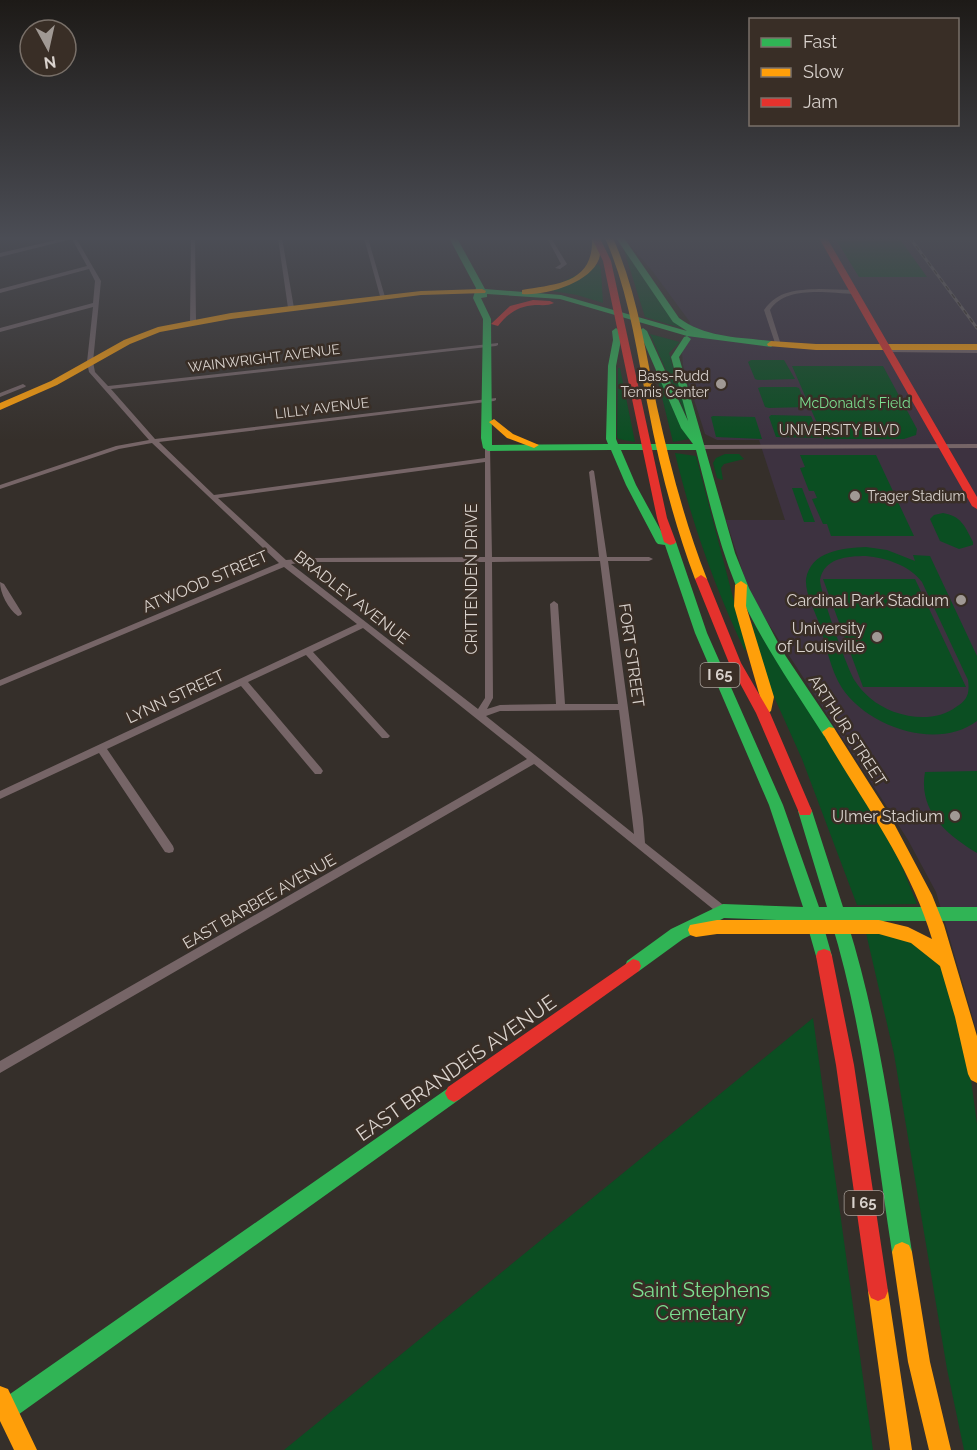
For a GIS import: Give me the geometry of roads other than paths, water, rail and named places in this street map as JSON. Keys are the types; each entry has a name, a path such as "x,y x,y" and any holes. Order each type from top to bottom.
{"main road":[{"path":"0,407 40,390 141,335 193,323 321,306"},
{"name":"CRITTENDEN DRIVE","path":"483,306 492,344"},
{"name":"CRITTENDEN DRIVE","path":"485,306 495,324 486,438 488,449"},
{"path":"495,324 506,310 516,306"},
{"path":"574,306 687,339 776,339 860,350"},
{"path":"594,306 706,340 760,350 977,350"},
{"path":"616,306 612,314 620,331 612,366 611,439 653,527 676,558"},
{"name":"I 65","path":"632,306 642,336 642,365 663,460 690,550 735,663 763,713 807,817 830,884 851,958 868,1035 919,1362 940,1450"},
{"path":"666,306 683,326 706,340"},
{"path":"862,306 940,446 977,506"},
{"name":"I 65","path":"620,331 662,518 701,633 776,805 805,886 824,956 845,1065 901,1450"},
{"path":"642,336 686,428 701,447"},
{"name":"ARTHUR STREET","path":"687,339 675,357 729,554 741,585 766,637 879,808 933,914 957,987 977,1074"},
{"name":"CRITTENDEN DRIVE","path":"488,449 494,422 490,400"},
{"path":"494,422 510,436 548,447"},
{"path":"488,449 701,447"},
{"path":"741,585 740,606 767,697 763,713"},
{"name":"EAST BRANDEIS AVENUE","path":"4,1403 51,1380 676,934 723,911 771,914 977,914"},
{"path":"676,934 717,927 877,927 912,934 931,944 947,962"},
{"path":"4,1403 26,1450"}],"street":[{"path":"0,330 90,306"},
{"path":"90,362 96,306"},
{"path":"193,306 193,323"},
{"path":"768,306 766,310 776,339"},
{"name":"WAINWRIGHT AVENUE","path":"106,388 492,344"},
{"path":"888,351 977,350"},
{"name":"BRADLEY AVENUE","path":"90,362 92,372 153,441 212,498 285,563 723,911"},
{"path":"0,395 22,386"},
{"name":"LILLY AVENUE","path":"0,487 117,447 490,400"},
{"name":"UNIVERSITY BLVD","path":"701,447 977,446"},
{"path":"212,498 488,449"},
{"name":"CRITTENDEN DRIVE","path":"479,715 489,698 488,449"},
{"name":"FORT STREET","path":"592,472 640,843"},
{"name":"ATWOOD STREET","path":"0,683 285,563 312,560 649,559"},
{"path":"0,584 18,613"},
{"path":"554,604 561,708"},
{"name":"LYNN STREET","path":"0,795 363,625"},
{"path":"307,651 385,736"},
{"path":"242,681 318,771"},
{"path":"479,715 500,708 623,707"},
{"path":"101,748 169,849"},
{"name":"EAST BARBEE AVENUE","path":"0,1067 533,760"}],"railway":[{"path":"960,306 977,328"}],"place":[{"name":"Bass-Rudd Tennis Center","path":"721,384"},
{"name":"Trager Stadium","path":"855,496"},
{"name":"Cardinal Park Stadium","path":"961,600"},
{"name":"University of Louisville","path":"877,637"},
{"name":"Ulmer Stadium","path":"955,816"}],"park label":[{"name":"McDonald's Field","path":"855,403"},
{"name":"Saint Stephens Cemetary","path":"701,1302"}]}
